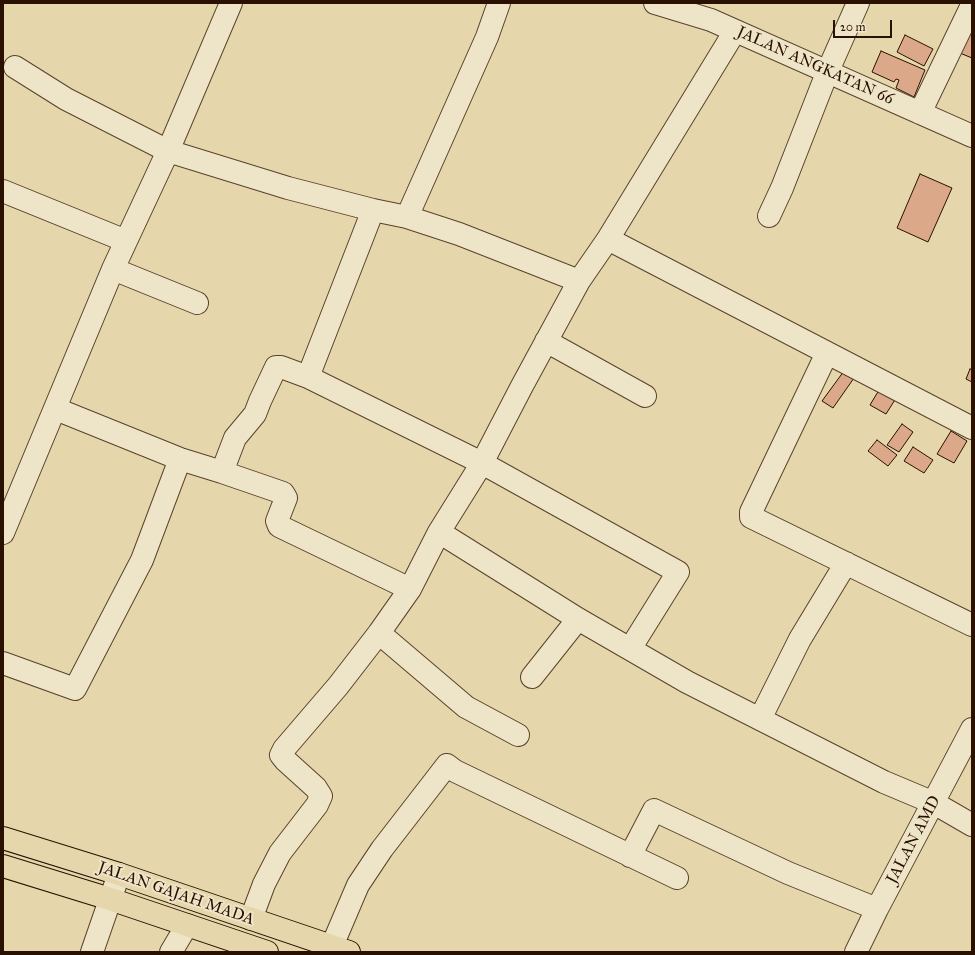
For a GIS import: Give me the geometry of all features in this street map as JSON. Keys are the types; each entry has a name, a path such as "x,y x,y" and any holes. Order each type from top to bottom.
{"highway":[{"name":"JALAN GAJAH MADA","path":"3,838 119,874 340,949"},
{"name":"JALAN GAJAH MADA","path":"3,866 110,899 267,952"}],"street":[{"path":"3,533 56,409 113,268 168,151 231,3"},
{"path":"407,217 487,37 499,3"},
{"path":"769,216 858,3"},
{"name":"JALAN ANGKATAN 66","path":"666,4 711,20 972,136"},
{"path":"920,113 972,5"},
{"path":"251,919 264,884 280,853 317,805 320,796 316,788 281,755 289,742 338,686 379,633 410,589 439,532 482,463 578,281 608,239 735,31"},
{"path":"15,67 66,99 168,151 288,188 373,210 407,217 459,234 578,281"},
{"path":"3,191 126,241"},
{"path":"308,377 373,210"},
{"path":"608,239 972,428"},
{"path":"113,268 197,303"},
{"path":"546,341 645,396"},
{"path":"827,353 750,515 751,518 972,624"},
{"path":"222,472 235,438 255,414 276,367 281,367 308,377 482,463 678,572 630,649"},
{"path":"56,409 180,458 283,493 286,498 278,521 279,526 410,589"},
{"path":"3,663 75,689 142,560 180,458"},
{"path":"439,532 578,619 687,682 884,782 934,803 972,825"},
{"path":"760,719 800,639 846,563"},
{"path":"532,677 578,619"},
{"path":"379,633 466,707 518,735"},
{"name":"JALAN AMD","path":"856,952 972,729"},
{"path":"340,949 358,885 382,849 447,765 455,771 677,878"},
{"path":"630,856 654,810 788,873 877,910"},
{"path":"92,952 119,874"},
{"path":"171,952 187,925"}],"building":[{"path":"972,30 972,58 955,51"},
{"path":"905,35 933,49 924,66 897,52"},
{"path":"881,51 925,70 914,97 896,88 899,80 896,79 894,82 872,72"},
{"path":"920,174 952,188 928,242 897,228"},
{"path":"970,369 972,370 972,382 966,379"},
{"path":"844,371 854,378 833,408 822,401"},
{"path":"882,385 898,395 886,414 870,405"},
{"path":"902,424 913,432 899,452 887,445"},
{"path":"951,431 967,441 954,463 937,454"},
{"path":"877,440 897,455 888,466 868,451"},
{"path":"913,447 933,460 924,473 904,461"}]}
